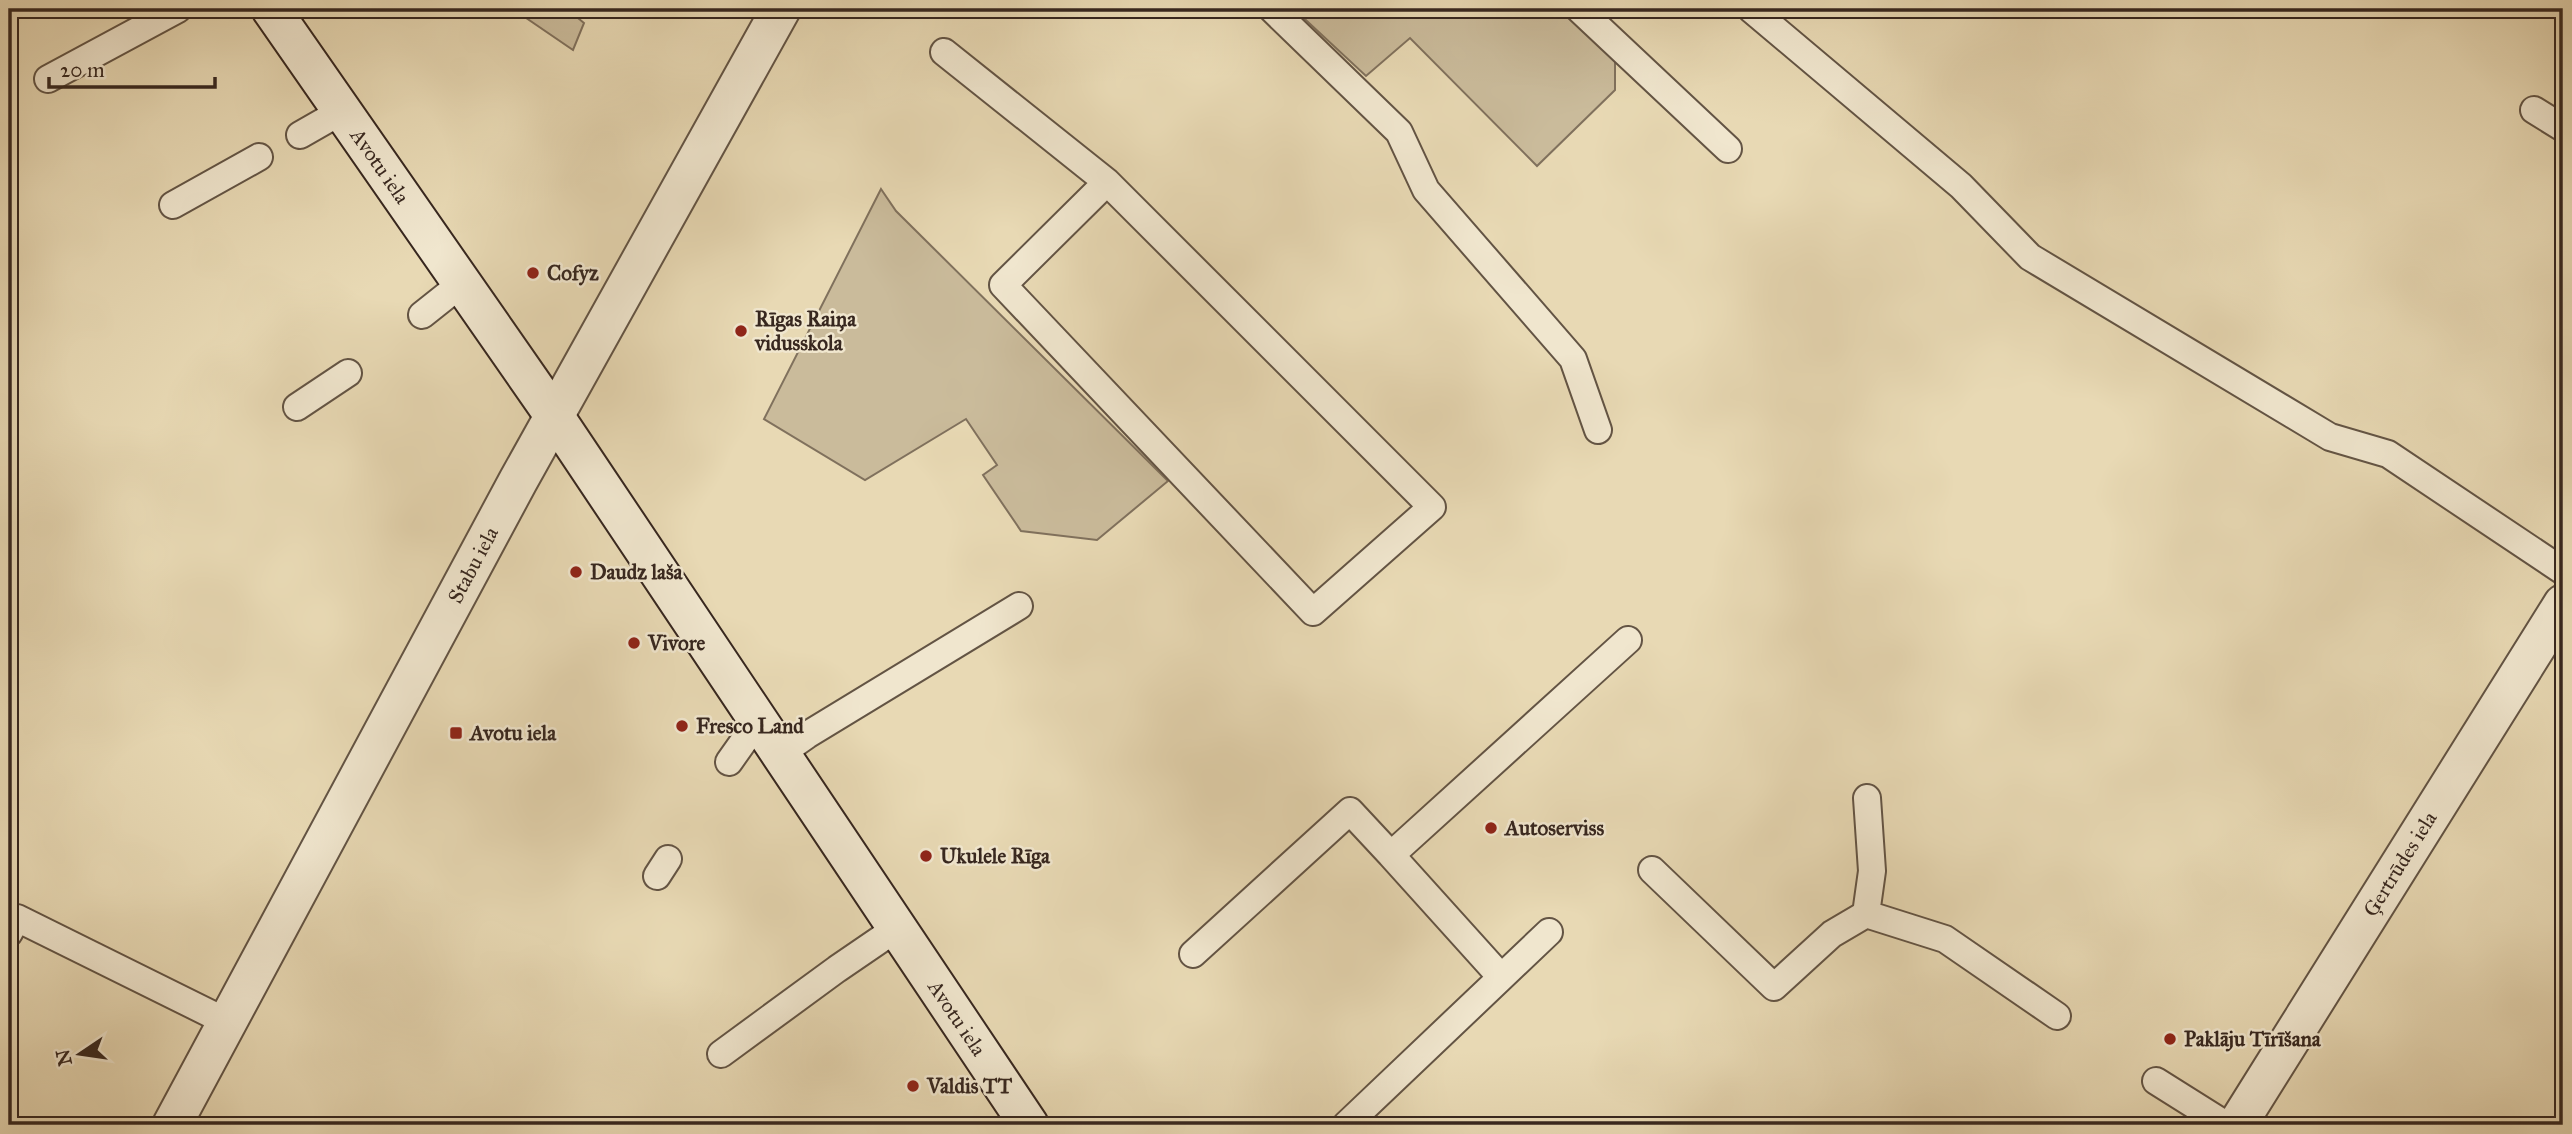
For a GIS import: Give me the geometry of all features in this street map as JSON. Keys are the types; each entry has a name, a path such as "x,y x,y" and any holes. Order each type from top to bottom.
{"street":[{"name":"Avotu iela","path":"271,9 555,417 1029,1125"},
{"name":"Stabu iela","path":"172,1125 555,417 780,9"},
{"name":"Ģertrūdes iela","path":"2237,1125 2563,604"}],"lane":[{"path":"48,79 178,9"},
{"path":"1272,9 1399,132 1426,190 1573,359 1598,430"},
{"path":"1579,9 1728,149"},
{"path":"1751,9 1961,186 2031,257 2330,437 2388,454 2563,571"},
{"path":"944,52 1107,182 1432,507 1313,612 1003,285 1107,182"},
{"path":"2534,110 2563,128"},
{"path":"299,135 342,111"},
{"path":"173,205 259,158"},
{"path":"422,315 461,284"},
{"path":"297,407 348,373"},
{"path":"780,754 1019,606"},
{"path":"1391,855 1628,640"},
{"path":"730,761 758,721"},
{"path":"1866,914 1872,871 1867,798"},
{"path":"1193,954 1350,811 1501,977"},
{"path":"1652,870 1774,987 1832,934 1866,914 1945,939 2057,1016"},
{"path":"9,933 17,918 227,1021"},
{"path":"721,1054 837,969 897,929"},
{"path":"1346,1125 1549,932"},
{"path":"2157,1081 2226,1125"}],"shaded area":[{"path":"513,9 567,9 584,23 573,50"},
{"path":"1294,9 1566,9 1615,56 1615,90 1537,166 1410,38 1366,76"},
{"path":"881,189 896,211 1168,481 1097,540 1021,531 983,475 997,465 966,419 865,480 764,419"}],"place":[{"name":"Cofyz","path":"533,273"},
{"name":"Rīgas Raiņa vidusskola","path":"741,331"},
{"name":"Daudz laša","path":"576,572"},
{"name":"Vivore","path":"634,643"},
{"name":"Fresco Land","path":"682,726"},
{"name":"Avotu iela","path":"456,733"},
{"name":"Autoserviss","path":"1491,828"},
{"name":"Ukulele Rīga","path":"926,856"},
{"name":"Paklāju Tīrīšana","path":"2170,1039"},
{"name":"Valdis TT","path":"913,1086"}]}
